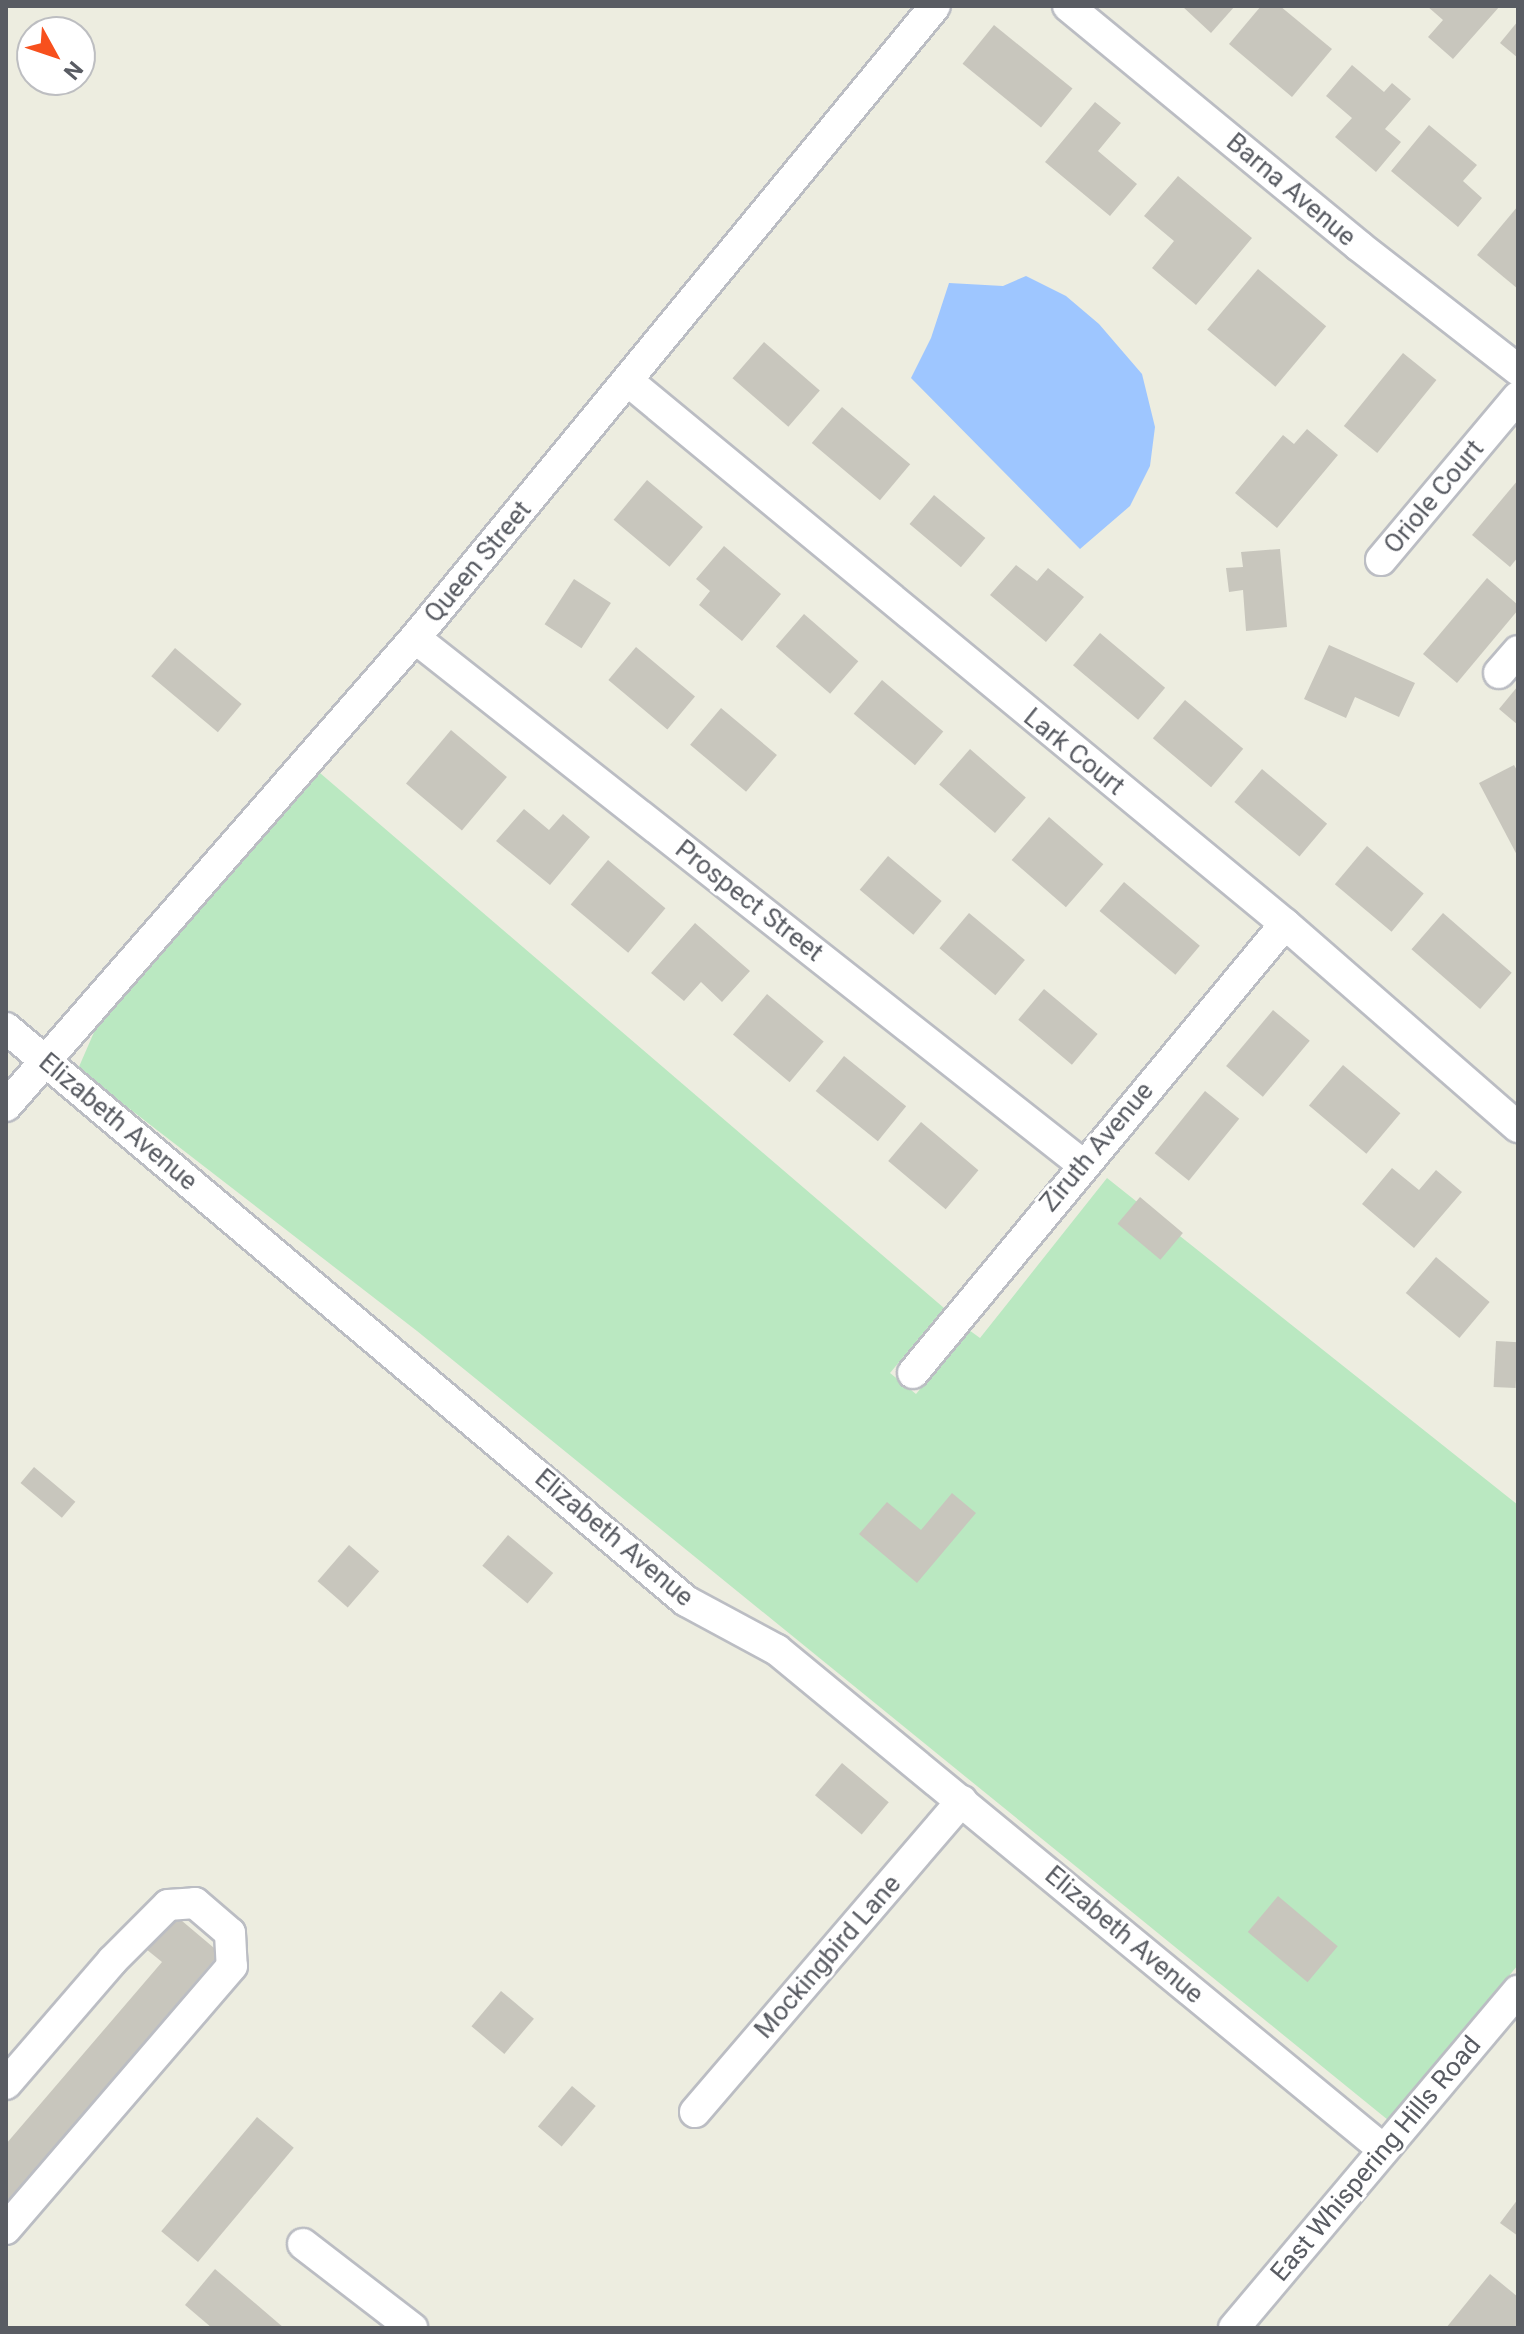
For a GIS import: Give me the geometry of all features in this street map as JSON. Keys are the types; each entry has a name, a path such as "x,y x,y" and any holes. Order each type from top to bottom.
{"street":[{"name":"Queen Street","path":"6,1106 415,638 935,6"},
{"name":"Barna Avenue","path":"1068,6 1359,246 1518,370"},
{"name":"Lark Court","path":"628,381 1285,924 1518,1127"},
{"name":"Oriole Court","path":"1381,560 1518,397"},
{"name":"Prospect Street","path":"415,638 1082,1164"},
{"name":"Ziruth Avenue","path":"913,1373 1082,1164 1285,924"},
{"name":"Elizabeth Avenue","path":"6,1028 686,1601 777,1650 1384,2150"},
{"name":"Mockingbird Lane","path":"695,2112 962,1801"},
{"path":"6,2084 112,1961 168,1905 195,1903 230,1933 232,1966 6,2229"},
{"name":"East Whispering Hills Road","path":"1234,2328 1518,1991"},
{"path":"303,2244 412,2328"}],"green space":[{"path":"320,773 944,1308 890,1373 916,1394 969,1330 980,1338 1107,1178 1518,1505 1518,1965 1388,2120 417,1331 78,1069 95,1030"}],"water":[{"path":"1026,276 1066,296 1099,324 1142,374 1155,427 1150,466 1130,506 1080,549 911,378 931,338 949,283 1003,286"}],"building":[{"path":"1182,6 1235,6 1211,33"},
{"path":"1261,6 1280,6 1332,49 1292,97 1229,44"},
{"path":"1427,6 1500,6 1453,59 1428,37 1443,20"},
{"path":"1518,21 1518,58 1500,43"},
{"path":"994,25 1072,89 1041,127 963,64"},
{"path":"1352,65 1384,92 1392,83 1411,99 1385,129 1401,142 1376,172 1335,137 1352,118 1326,96"},
{"path":"1095,102 1121,123 1098,151 1137,184 1110,216 1045,162"},
{"path":"1429,125 1477,165 1463,181 1482,198 1458,227 1391,171"},
{"path":"1178,176 1252,238 1196,305 1152,268 1174,241 1144,216"},
{"path":"1518,206 1518,289 1477,255"},
{"path":"1258,269 1326,326 1275,387 1207,330"},
{"path":"764,342 820,391 788,427 733,378"},
{"path":"1403,353 1436,380 1377,453 1344,426"},
{"path":"842,407 910,464 880,500 812,443"},
{"path":"1307,429 1338,455 1277,528 1235,493 1283,435 1294,444"},
{"path":"647,480 703,527 669,567 614,520"},
{"path":"1518,480 1518,557 1510,567 1472,535"},
{"path":"934,495 985,538 961,567 910,524"},
{"path":"724,546 781,594 742,641 699,605 710,591 696,579"},
{"path":"1280,549 1287,627 1246,631 1243,590 1229,592 1226,568 1243,567 1241,552"},
{"path":"1016,565 1037,581 1048,568 1084,597 1046,642 990,595"},
{"path":"1487,578 1518,605 1518,610 1457,683 1423,654"},
{"path":"574,579 611,603 581,648 545,624"},
{"path":"804,614 858,661 830,694 776,646"},
{"path":"1100,633 1165,688 1138,720 1073,665"},
{"path":"1329,645 1415,683 1399,717 1355,697 1346,718 1304,699"},
{"path":"636,647 695,696 667,729 608,680"},
{"path":"175,648 242,704 218,732 151,676"},
{"path":"882,680 943,731 915,765 854,714"},
{"path":"1518,686 1518,725 1499,709"},
{"path":"1185,700 1243,749 1211,787 1153,738"},
{"path":"721,708 777,755 746,792 690,745"},
{"path":"451,730 507,777 462,831 406,784"},
{"path":"970,749 1026,798 995,833 939,784"},
{"path":"1514,765 1518,772 1518,857 1479,783"},
{"path":"1262,769 1327,824 1299,857 1234,802"},
{"path":"524,809 549,830 563,814 590,837 550,885 496,841"},
{"path":"1049,817 1103,864 1066,907 1012,860"},
{"path":"1367,846 1424,894 1392,932 1335,884"},
{"path":"888,856 942,901 913,935 860,890"},
{"path":"608,860 665,908 628,953 571,904"},
{"path":"1124,882 1200,946 1175,975 1100,911"},
{"path":"969,913 1025,960 995,995 939,948"},
{"path":"1443,913 1512,973 1480,1009 1412,949"},
{"path":"695,923 750,971 722,1002 701,982 684,1001 651,973"},
{"path":"1044,989 1098,1034 1072,1065 1018,1020"},
{"path":"767,994 824,1042 790,1082 733,1035"},
{"path":"1273,1010 1310,1041 1263,1097 1226,1066"},
{"path":"844,1056 906,1106 878,1141 816,1091"},
{"path":"1343,1065 1400,1113 1366,1154 1309,1106"},
{"path":"1205,1091 1239,1119 1189,1181 1155,1153"},
{"path":"921,1122 978,1170 946,1209 888,1161"},
{"path":"1392,1168 1419,1190 1436,1170 1462,1192 1414,1248 1362,1204"},
{"path":"1140,1197 1183,1233 1160,1260 1118,1224"},
{"path":"1436,1257 1490,1302 1459,1338 1406,1293"},
{"path":"1496,1341 1518,1342 1516,1388 1494,1387"},
{"path":"34,1467 75,1502 62,1518 21,1483"},
{"path":"952,1493 976,1513 917,1583 859,1534 887,1502 921,1530"},
{"path":"508,1535 553,1573 527,1604 482,1566"},
{"path":"349,1545 379,1571 348,1607 318,1581"},
{"path":"842,1763 889,1802 862,1834 815,1795"},
{"path":"1278,1896 1338,1946 1308,1982 1248,1932"},
{"path":"175,1915 220,1953 6,2204 6,2144 162,1962 146,1949"},
{"path":"501,1991 534,2019 504,2054 471,2026"},
{"path":"572,2086 596,2106 562,2147 538,2127"},
{"path":"257,2117 294,2148 198,2262 161,2231"},
{"path":"1518,2199 1518,2236 1500,2223"},
{"path":"215,2269 284,2328 212,2328 185,2305"},
{"path":"1490,2274 1518,2297 1518,2328 1446,2328"}]}
